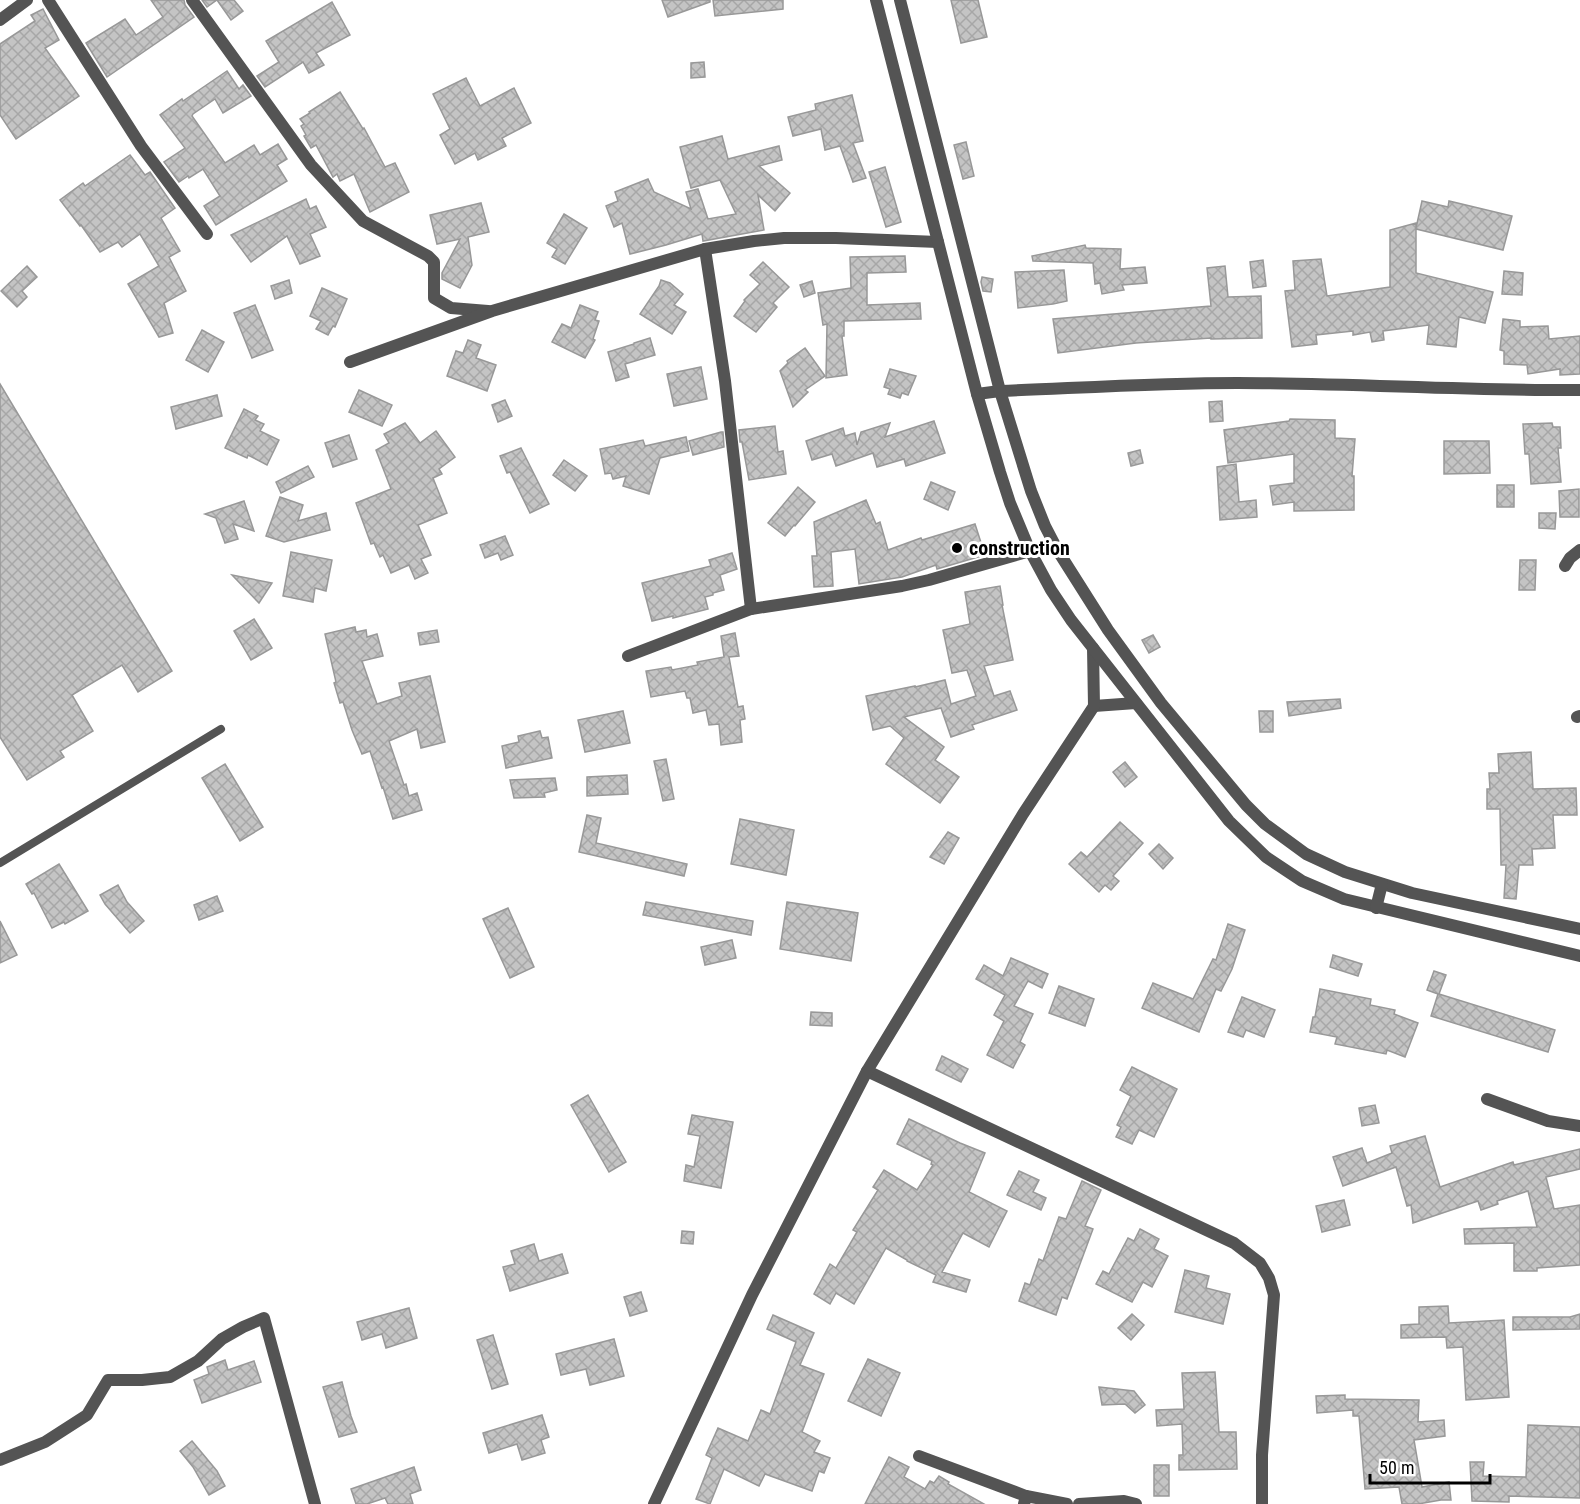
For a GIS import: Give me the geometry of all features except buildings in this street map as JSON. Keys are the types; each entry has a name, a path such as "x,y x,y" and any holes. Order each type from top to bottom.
{"street":[{"path":"0,20 27,0"},
{"path":"48,0 141,146 207,234"},
{"path":"192,0 311,165 363,221 428,256 434,262 434,298 451,308 492,311"},
{"path":"876,0 977,394 1010,503 1030,551 1051,590 1071,620 1229,821 1266,857 1302,882 1344,900 1580,956"},
{"path":"900,0 1000,391 1031,491 1058,551 1108,630 1161,702 1246,805 1265,824 1306,854 1345,872 1412,893 1580,929"},
{"path":"350,362 492,311 705,249 784,238 938,242"},
{"path":"705,249 725,381 751,609"},
{"path":"977,394 1000,391 1236,383 1580,390"},
{"path":"1565,567 1570,558 1580,550"},
{"path":"628,657 751,609 902,586 1030,551"},
{"path":"654,1504 752,1295 867,1071 1023,814 1094,706 1093,648"},
{"path":"1094,706 1136,704"},
{"path":"1376,908 1382,884"},
{"path":"867,1071 1192,1223 1234,1244 1260,1263 1269,1278 1274,1295 1262,1455 1262,1504"},
{"path":"1487,1099 1548,1121 1580,1126"},
{"path":"0,1460 45,1442 87,1415 108,1380 170,1377 198,1360 222,1339 264,1318 315,1504"},
{"path":"919,1456 1025,1500 1067,1504"},
{"path":"1079,1504 1124,1501 1136,1504"}],"lane":[{"path":"0,863 221,729"}],"place":[{"name":"construction","path":"957,548"}]}
